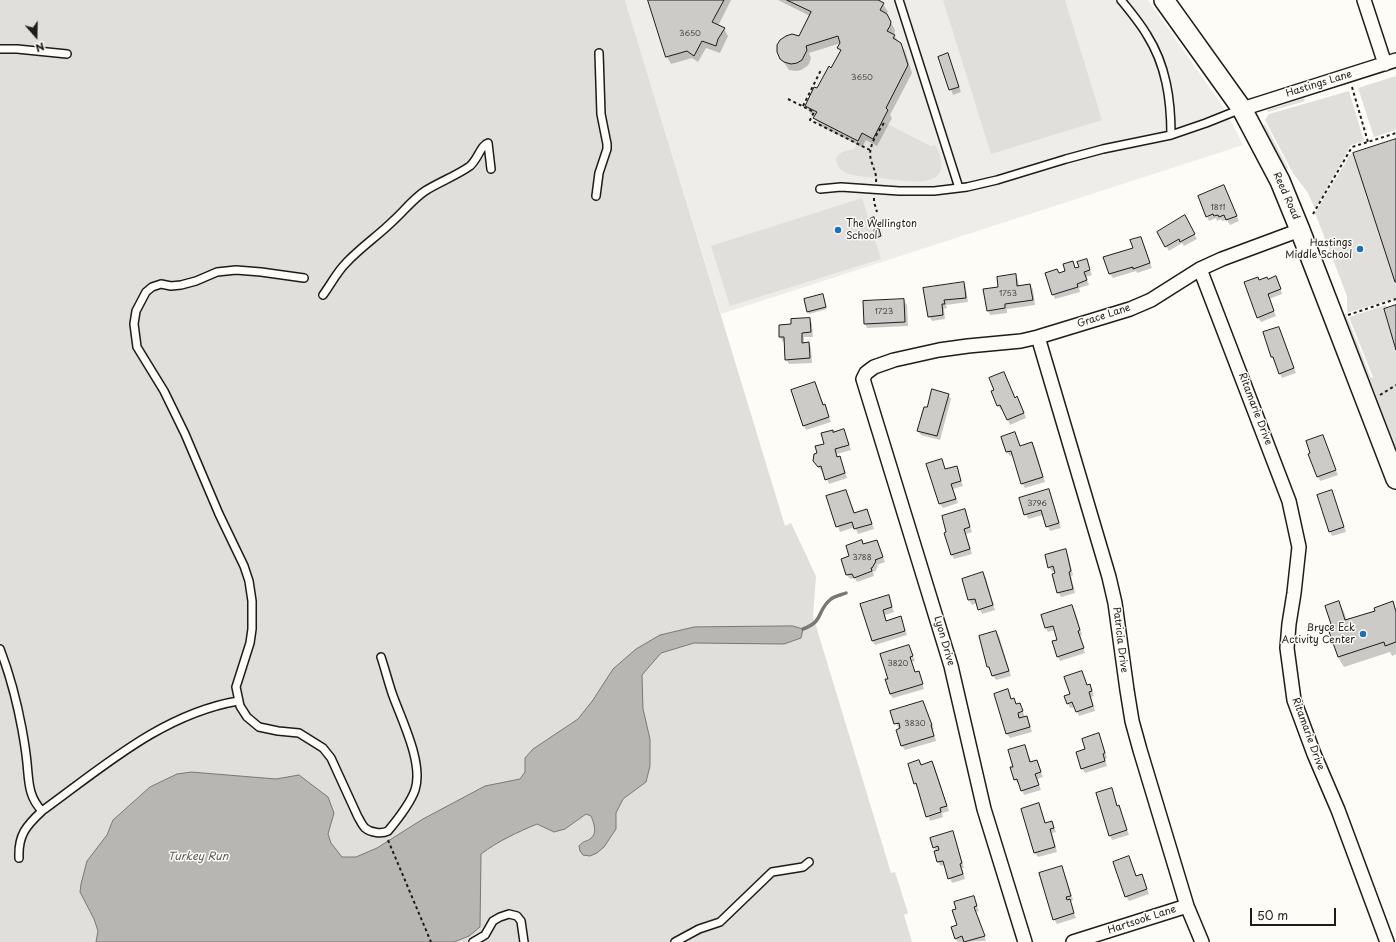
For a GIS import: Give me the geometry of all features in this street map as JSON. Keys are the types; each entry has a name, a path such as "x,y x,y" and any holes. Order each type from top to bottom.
{"main road":[{"name":"Reed Road","path":"1164,0 1242,109 1280,181 1396,479"}],"street":[{"path":"1364,0 1390,62"},
{"name":"Hastings Lane","path":"1242,109 1390,62"},
{"name":"Grace Lane","path":"894,360 938,350 1021,342 1130,309 1156,297 1200,269 1237,253 1300,230"},
{"name":"Ritamarie Drive","path":"1200,269 1289,501 1299,547 1287,648 1294,700 1314,754 1338,810 1387,942"},
{"name":"Patricia Drive","path":"1038,338 1109,577 1115,603 1126,690 1132,721 1187,906 1202,942"},
{"name":"Lyon Drive","path":"894,360 874,367 866,373 864,384 951,666 984,809 1025,942"},
{"name":"Hartsook Lane","path":"1073,942 1187,906"}],"lane":[{"path":"899,0 959,188"},
{"path":"1121,0 1147,34 1158,55 1165,76 1171,110 1171,135"},
{"path":"0,49 17,49 67,54"},
{"path":"596,196 599,173 607,149 601,114 599,53"},
{"path":"820,189 841,186 899,191 927,191 959,188 997,180 1103,149 1171,135 1206,124 1242,109"},
{"path":"324,295 341,269 354,255 425,191 471,165 477,159 486,143 488,143 489,147 491,169"},
{"path":"304,278 248,270 217,272 196,281 181,285 171,286 161,284 152,286 146,292 136,311 134,324 135,338 137,347 164,391 185,434 219,514 244,566 252,601 252,629 250,643 236,687 238,701 243,712 259,727 299,733 323,748 331,758 363,825 366,829 385,832 388,831 408,804 415,791 418,780 417,768 406,727 392,692 381,657"},
{"path":"0,649 16,703 25,751 30,790 33,800 42,811"},
{"path":"19,858 18,848 26,826 42,811 124,751 179,718 213,706 238,701"},
{"path":"675,942 699,929 720,922 772,872 803,868 809,862"},
{"path":"473,942 485,935 493,922 500,917 509,914 517,916 521,921 524,942"}],"path":[{"path":"803,107 821,70"},
{"path":"1352,87 1368,142"},
{"path":"788,99 814,112 810,120 870,150"},
{"path":"876,183 876,173 870,158 870,150 885,121"},
{"path":"1313,214 1352,147 1396,133"},
{"path":"874,196 877,212"},
{"path":"1348,315 1396,300"},
{"path":"1379,396 1396,385"},
{"path":"385,832 431,942"}],"shaded area":[{"path":"0,0 625,0 785,526 791,523 816,576 813,616 891,873 895,872 908,913 904,915 912,942 0,942"},
{"name":"The Wellington School","path":"625,0 1148,0 1226,111 1243,145 721,314"},
{"path":"943,0 1065,0 1102,120 991,154"},
{"path":"1396,76 1396,130 1374,137 1358,88"},
{"path":"1349,91 1364,141 1351,145 1315,209 1308,193 1293,173 1265,120 1269,114"},
{"path":"1304,98 1305,101 1268,112 1267,110"},
{"path":"882,121 932,147 933,145 936,146 941,160 941,171 936,177 927,180 904,181 857,176 848,174 840,169 836,160 837,157 843,152 854,149 862,133 873,139"},
{"path":"1265,124 1288,168 1286,170 1263,126"},
{"path":"1353,153 1396,282 1396,298 1348,312 1347,296 1315,213 1350,155"},
{"path":"862,198 881,259 730,306 711,246"},
{"path":"1386,305 1387,308 1384,310 1396,350 1396,451 1343,314 1346,314 1371,378 1373,377 1349,317"}],"water":[{"name":"Turkey Run","path":"793,626 803,629 801,638 784,644 694,643 661,653 642,675 643,709 650,739 650,766 646,782 623,799 616,813 616,829 604,847 597,853 590,856 583,855 580,851 579,846 589,840 595,831 591,816 586,814 565,829 554,832 537,824 494,845 481,854 480,927 469,936 454,942 96,942 98,931 94,919 80,892 87,861 107,835 113,820 150,787 177,774 191,772 276,779 299,775 328,797 334,813 328,834 331,843 342,857 356,857 377,848 423,819 485,786 520,779 525,772 525,758 533,749 578,719 593,700 613,669 636,649 660,635 694,627"}],"building":[{"path":"648,0 724,0 712,22 725,28 718,39 716,46 702,41 694,56 687,51 666,57"},
{"path":"787,0 878,0 884,3 880,10 887,14 891,22 887,31 895,35 893,38 901,43 908,65 886,108 888,110 873,139 862,133 858,141 813,118 817,112 805,106 814,87 817,88 829,66 831,68 841,50 837,48 840,43 838,36 806,46 807,50 802,60 797,63 791,64 780,59 777,52 777,45 780,40 792,34 799,36 811,12"},
{"path":"948,53 959,87 949,90 938,57"},
{"name":"Hastings Middle School","path":"1396,139 1396,282 1395,282 1353,153"},
{"path":"1224,185 1237,216 1226,220 1224,215 1219,217 1218,215 1214,216 1213,214 1206,217 1198,196"},
{"path":"1185,215 1195,234 1180,242 1179,239 1165,247 1157,232"},
{"path":"874,217 877,225 872,226 870,219"},
{"path":"879,229 881,236 876,238 874,230"},
{"path":"1141,237 1150,263 1133,269 1133,267 1109,274 1103,257 1133,248 1130,240"},
{"path":"1087,259 1090,270 1084,272 1087,280 1077,284 1078,287 1052,295 1045,273 1057,269 1059,273 1065,271 1063,264 1073,261 1075,268 1079,267 1077,262"},
{"path":"1016,274 1017,286 1030,284 1033,300 1005,304 1005,308 987,311 983,289 998,287 997,277"},
{"path":"1276,276 1281,289 1268,294 1274,311 1257,318 1244,282 1258,277 1259,280"},
{"path":"964,282 966,298 944,300 945,304 942,304 943,315 928,317 923,288"},
{"path":"823,294 826,307 807,312 804,299"},
{"path":"904,299 905,322 864,324 863,301"},
{"path":"1396,305 1396,350 1384,309"},
{"path":"810,318 811,332 802,333 802,343 809,342 810,358 785,360 784,337 779,337 779,325 791,324 791,319"},
{"path":"1279,327 1294,368 1279,374 1273,357 1271,357 1263,332"},
{"path":"1004,372 1015,398 1017,396 1024,413 1007,420 1000,405 997,406 991,391 994,390 989,378"},
{"path":"815,382 829,417 803,426 791,390"},
{"path":"932,389 949,394 937,436 917,431 924,407 927,407"},
{"path":"844,429 849,445 835,449 837,457 840,456 845,473 825,480 821,466 818,467 813,461 814,454 817,453 815,446 824,444 821,433"},
{"path":"1015,432 1020,446 1032,442 1043,477 1021,484 1011,451 1006,452 1001,437"},
{"path":"1323,435 1336,470 1317,477 1308,454 1310,453 1306,441"},
{"path":"942,459 945,469 957,466 961,481 951,484 956,499 939,504 926,464"},
{"path":"1049,489 1059,523 1046,527 1041,510 1024,515 1019,498"},
{"path":"846,490 854,513 867,509 872,524 854,529 852,522 836,527 826,496"},
{"path":"1332,490 1344,527 1329,532 1317,495"},
{"path":"965,509 970,527 964,529 970,549 951,555 944,533 946,532 942,516"},
{"path":"862,540 863,544 877,540 883,557 875,560 876,561 871,568 872,571 854,578 852,574 846,575 841,559 849,556 846,546"},
{"path":"1066,549 1073,589 1057,593 1052,574 1055,573 1053,566 1048,568 1045,555"},
{"path":"983,572 993,605 978,610 975,599 968,600 962,579"},
{"path":"889,595 892,607 883,610 886,621 901,616 905,631 872,641 860,604"},
{"name":"Bryce Eck Activity Center","path":"1339,601 1345,620 1375,611 1374,608 1393,601 1396,612 1396,642 1385,646 1384,642 1338,657 1327,626 1331,624 1325,606"},
{"path":"1072,605 1080,630 1078,631 1084,648 1057,657 1052,641 1057,640 1053,626 1045,628 1041,615"},
{"path":"996,631 1009,671 992,676 989,667 987,667 979,636"},
{"path":"909,645 913,656 910,657 915,672 919,671 923,684 890,694 885,679 888,679 880,654"},
{"path":"1082,671 1087,685 1090,684 1092,691 1089,692 1093,706 1076,712 1072,702 1067,704 1064,696 1070,694 1064,677"},
{"path":"1008,689 1011,699 1014,698 1016,704 1020,703 1023,711 1018,713 1019,718 1027,716 1030,727 1006,734 994,694"},
{"path":"923,701 932,725 934,736 901,746 896,730 900,728 899,723 894,724 890,711"},
{"path":"1099,733 1105,753 1103,754 1105,761 1081,769 1076,752 1085,749 1082,739"},
{"path":"1025,745 1030,762 1037,760 1041,772 1035,774 1039,785 1021,791 1017,779 1014,780 1010,767 1013,767 1008,750"},
{"path":"919,760 921,765 932,761 947,806 940,808 941,812 926,817 916,783 914,784 908,764"},
{"path":"1112,788 1117,806 1119,805 1127,830 1109,836 1096,793"},
{"path":"1039,803 1045,823 1052,821 1054,828 1050,829 1055,847 1034,853 1021,809"},
{"path":"953,831 962,863 960,864 963,874 948,879 943,861 937,862 934,851 939,850 938,846 933,848 930,838"},
{"path":"1129,856 1136,876 1142,874 1147,889 1125,897 1113,862"},
{"path":"1062,866 1071,896 1066,897 1067,900 1070,899 1074,913 1053,920 1039,873"},
{"path":"974,896 977,906 974,907 985,936 964,942 962,936 955,939 951,927 957,925 952,910 956,909 954,902"}],"waterway":[{"name":"Turkey Run","path":"803,629 815,623 826,603 836,596 846,593"}],"place":[{"name":"The Wellington School","path":"838,230"},
{"name":"Hastings Middle School","path":"1360,249"},
{"name":"Bryce Eck Activity Center","path":"1363,634"}]}
